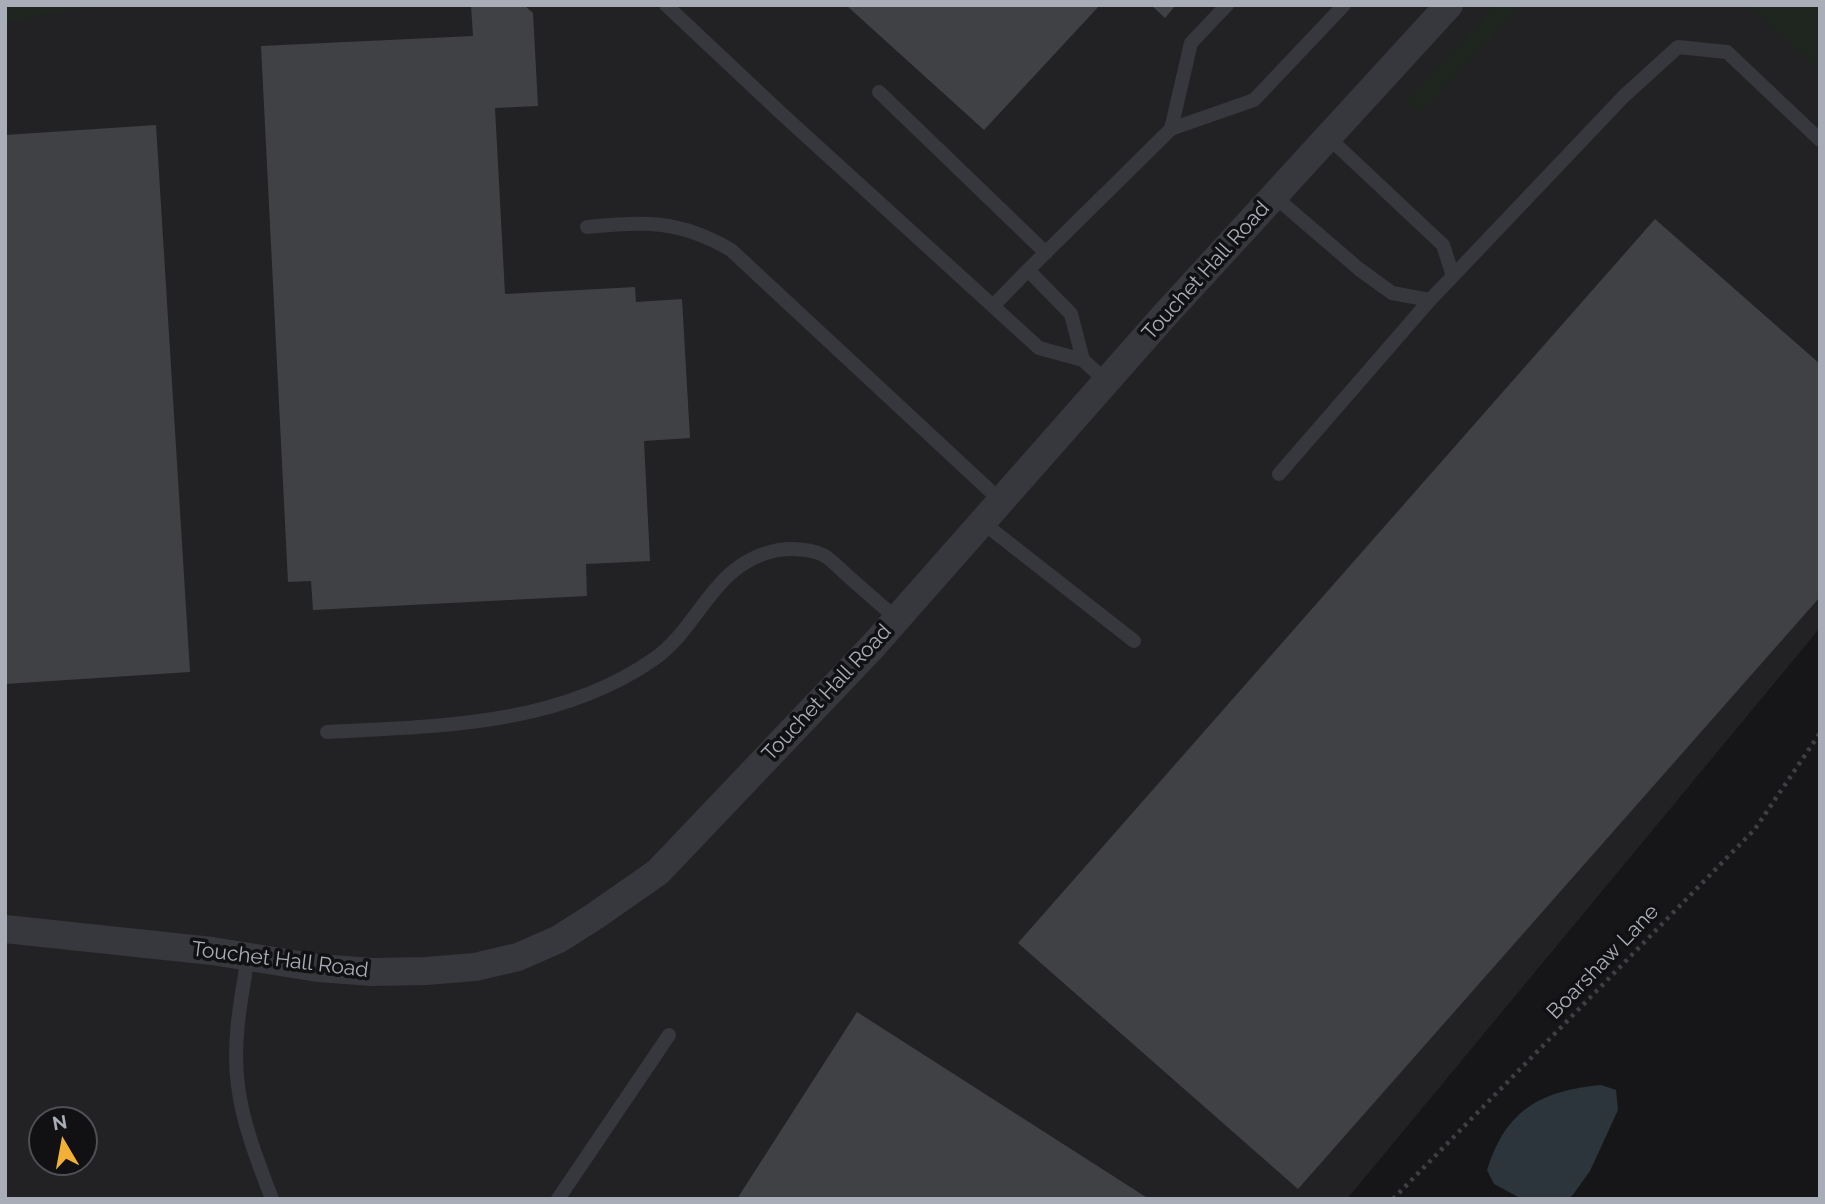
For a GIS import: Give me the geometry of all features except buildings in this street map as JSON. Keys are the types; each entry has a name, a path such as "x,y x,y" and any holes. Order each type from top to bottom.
{"street":[{"name":"Touchet Hall Road","path":"5,929 248,957 318,968 372,972 475,967 518,957 559,939 658,872 897,620 1107,382 1449,5"}],"lane":[{"path":"666,5 1039,348 1083,360 1107,382"},
{"path":"1171,129 1191,43 1227,5"},
{"path":"993,306 1171,129 1254,100 1344,5"},
{"path":"1279,474 1430,300 1624,96 1678,47 1727,52 1820,140"},
{"path":"879,92 1046,253"},
{"path":"1328,137 1443,245 1453,276"},
{"path":"1274,196 1359,269 1392,293 1430,300"},
{"path":"587,227 636,223 670,225 704,234 732,250 1001,501"},
{"path":"1028,271 1071,314 1083,360"},
{"path":"982,522 1134,640"},
{"path":"327,732 450,725 531,713 583,698 626,678 674,644 712,593 734,570 779,550 803,549 825,556 897,620"},
{"path":"248,957 236,1048 238,1086 249,1137 272,1199"},
{"path":"558,1199 669,1035"}],"path":[{"name":"Boarshaw Lane","path":"1393,1199 1755,829 1820,733"}],"shaded area":[{"path":"5,5 1820,5 1820,628 1347,1199 5,1199"},
{"path":"5,5 95,5 5,22"},
{"path":"1496,5 1522,5 1420,113 1407,101"},
{"path":"1748,5 1820,5 1820,70"},
{"path":"1601,1085 1616,1090 1618,1110 1590,1171 1572,1196 1565,1199 1522,1199 1494,1184 1487,1170 1504,1132 1516,1118 1544,1098"}]}
